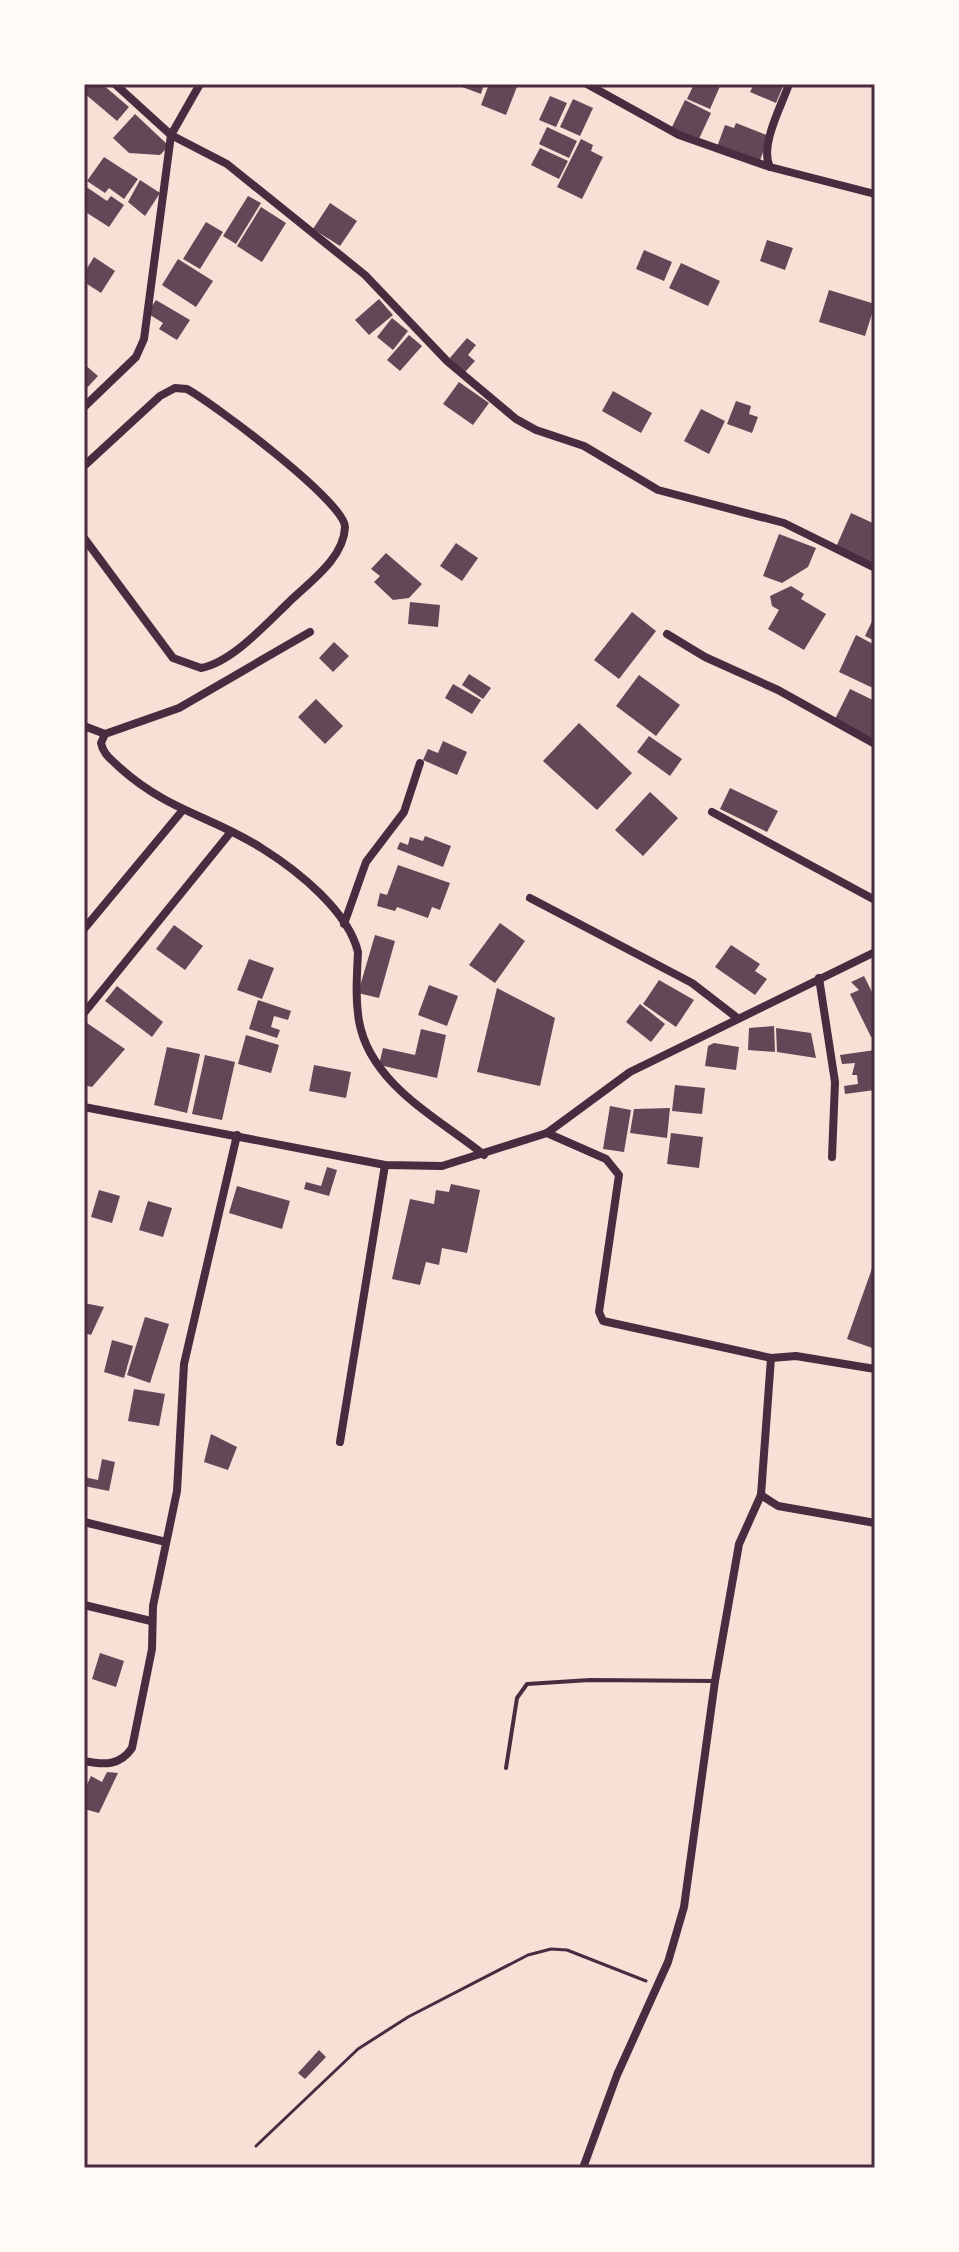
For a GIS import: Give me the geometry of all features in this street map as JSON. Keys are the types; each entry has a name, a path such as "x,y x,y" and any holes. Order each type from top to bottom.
{"street":[{"path":"115,84 171,135 227,164 365,275 453,367 523,424 584,446 658,490 784,523 875,568"},
{"path":"84,407 136,357 144,339 171,135 200,84"},
{"path":"587,84 679,135 770,167 875,194"},
{"path":"770,167 766,157 768,145 789,84"},
{"path":"84,466 160,396 175,388 187,389 320,491 343,517 345,529 332,560 270,620 228,655 201,668 173,658 84,538"},
{"path":"84,726 105,734 179,708 310,632"},
{"path":"667,634 705,657 778,690 875,744"},
{"path":"105,734 101,743 104,753 140,785 182,811 263,849 314,890 344,924 358,952 360,1025 373,1059 400,1090 484,1155"},
{"path":"344,924 366,862 404,812 420,763"},
{"path":"84,929 182,811"},
{"path":"712,812 875,900"},
{"path":"84,1013 230,833"},
{"path":"530,898 692,983 736,1017"},
{"path":"84,1107 385,1165 442,1166 547,1133 630,1072 736,1017 875,952"},
{"path":"819,978 833,1057 832,1157"},
{"path":"547,1133 606,1159 619,1175 599,1312 603,1321 771,1358 796,1356 875,1369"},
{"path":"84,1761 114,1763 124,1759 132,1748 152,1649 151,1621 179,1476 184,1364 237,1135"},
{"path":"340,1442 385,1165"},
{"path":"583,2168 617,2075 657,1986 684,1907 715,1681 739,1544 761,1495 771,1358"},
{"path":"761,1495 778,1506 875,1523"},
{"path":"84,1522 166,1542"},
{"path":"84,1605 151,1621"}],"lane":[{"path":"506,1768 517,1698 527,1684 590,1680 715,1681"}],"path":[{"path":"256,2146 338,2066 369,2041 528,1955 551,1949 567,1950 657,1986"}],"building":[{"path":"89,84 102,84 129,107 117,121 84,93"},
{"path":"454,84 484,84 481,94"},
{"path":"489,84 518,84 506,115 481,105"},
{"path":"694,84 721,84 710,109 687,99"},
{"path":"754,84 784,84 776,103 750,92"},
{"path":"550,96 567,103 556,127 539,120"},
{"path":"573,99 593,108 580,136 560,127"},
{"path":"685,100 711,113 698,141 671,129"},
{"path":"135,114 169,146 160,155 129,153 113,138"},
{"path":"736,123 769,136 759,163 717,147 725,125 734,128"},
{"path":"547,127 577,141 569,158 539,144"},
{"path":"581,139 593,145 591,151 603,157 582,199 557,187"},
{"path":"540,148 568,161 559,179 531,165"},
{"path":"104,157 138,179 124,199 109,188 105,193 87,181"},
{"path":"140,180 160,193 145,216 128,202"},
{"path":"85,186 107,201 111,196 124,205 109,227 84,211"},
{"path":"248,196 261,203 236,244 223,236"},
{"path":"330,203 357,221 340,246 313,229"},
{"path":"261,207 286,223 262,262 237,246"},
{"path":"206,222 223,232 200,269 183,259"},
{"path":"767,240 793,248 785,270 760,261"},
{"path":"644,250 672,262 664,281 636,269"},
{"path":"94,257 115,271 101,293 84,282 84,273"},
{"path":"178,259 213,281 196,307 162,285"},
{"path":"681,263 720,281 708,306 669,288"},
{"path":"829,290 875,304 865,336 819,322"},
{"path":"379,299 393,315 369,335 355,320"},
{"path":"156,300 190,320 177,340 159,329 163,323 147,313"},
{"path":"392,318 408,331 393,350 377,337"},
{"path":"409,335 422,346 400,371 387,360"},
{"path":"467,338 476,345 468,355 475,361 465,372 449,359"},
{"path":"84,364 98,376 84,391"},
{"path":"459,382 489,403 473,425 443,404"},
{"path":"613,391 652,413 641,433 602,411"},
{"path":"736,401 751,406 749,414 758,417 752,433 727,424"},
{"path":"701,409 725,421 709,454 684,441"},
{"path":"851,513 875,524 875,565 836,547"},
{"path":"779,534 816,548 808,567 782,583 763,576"},
{"path":"456,543 478,558 462,581 440,566"},
{"path":"386,553 422,584 409,598 393,600 374,582 380,576 371,569"},
{"path":"791,586 804,594 801,599 826,614 804,650 768,629 779,610 772,606 770,596"},
{"path":"410,602 440,605 438,627 408,624"},
{"path":"632,612 656,631 619,679 594,660"},
{"path":"875,615 875,641 865,636"},
{"path":"856,635 875,645 875,689 839,672"},
{"path":"334,642 349,656 333,672 319,658"},
{"path":"469,674 491,688 483,699 462,685"},
{"path":"639,675 680,705 656,736 616,706"},
{"path":"453,684 481,700 472,714 445,698"},
{"path":"850,689 875,701 872,738 835,719"},
{"path":"316,699 343,726 325,744 298,717"},
{"path":"579,723 632,773 597,810 543,761"},
{"path":"649,736 682,759 670,776 637,752"},
{"path":"443,741 467,752 457,775 423,760 428,749 438,753"},
{"path":"730,788 778,811 767,832 720,809"},
{"path":"650,792 678,818 643,856 615,830"},
{"path":"425,836 451,846 443,867 397,849 400,842 408,845 410,837 423,841"},
{"path":"398,865 450,883 440,910 432,907 428,918 397,907 395,911 377,906 380,893 387,895"},
{"path":"500,923 525,941 495,983 469,965"},
{"path":"174,925 203,946 185,970 156,949"},
{"path":"375,935 395,941 379,998 358,993"},
{"path":"731,945 760,964 755,971 767,979 755,995 715,967"},
{"path":"249,959 274,968 262,999 237,990"},
{"path":"864,976 875,998 875,1035 871,1037 850,994 859,990 851,982"},
{"path":"659,980 694,1000 676,1027 643,1004"},
{"path":"429,985 458,996 447,1026 418,1015"},
{"path":"117,986 163,1022 152,1037 105,1001"},
{"path":"497,988 555,1018 540,1086 477,1072"},
{"path":"258,1000 291,1011 288,1020 274,1016 271,1027 280,1030 277,1038 249,1029"},
{"path":"640,1004 665,1024 651,1042 626,1022"},
{"path":"87,1023 125,1049 92,1087 84,1085"},
{"path":"774,1026 775,1052 748,1050 749,1028"},
{"path":"776,1028 811,1033 816,1058 777,1052"},
{"path":"421,1029 446,1035 437,1078 379,1065 383,1048 415,1055"},
{"path":"246,1035 279,1045 271,1073 238,1064"},
{"path":"714,1043 739,1047 736,1070 705,1066 708,1046"},
{"path":"167,1047 200,1054 187,1113 154,1105"},
{"path":"875,1050 875,1090 845,1094 844,1086 858,1084 857,1075 852,1075 855,1063 842,1064 840,1055"},
{"path":"205,1055 235,1062 222,1120 192,1114"},
{"path":"314,1065 351,1072 346,1098 309,1091"},
{"path":"675,1085 705,1088 702,1114 672,1111"},
{"path":"610,1106 631,1110 624,1152 603,1149"},
{"path":"670,1108 667,1138 630,1133 634,1109"},
{"path":"671,1133 703,1137 699,1168 667,1164"},
{"path":"327,1167 337,1170 329,1196 304,1189 306,1182 321,1186"},
{"path":"451,1184 480,1190 467,1253 442,1248 439,1265 426,1262 420,1285 392,1279 410,1199 434,1204 436,1190 449,1192"},
{"path":"237,1186 290,1201 282,1229 229,1213"},
{"path":"99,1190 120,1196 112,1223 91,1217"},
{"path":"148,1201 172,1208 163,1237 139,1230"},
{"path":"875,1260 875,1349 847,1339"},
{"path":"84,1303 104,1307 91,1335 84,1333"},
{"path":"145,1317 169,1324 150,1383 127,1375"},
{"path":"112,1340 133,1346 124,1378 104,1372"},
{"path":"134,1389 165,1394 159,1426 128,1421"},
{"path":"211,1434 237,1447 228,1470 204,1462"},
{"path":"102,1459 115,1462 109,1491 84,1486 84,1477 98,1480"},
{"path":"100,1653 124,1661 116,1687 92,1679"},
{"path":"107,1772 118,1773 99,1813 84,1809 84,1791 91,1776 102,1782"},
{"path":"319,2050 326,2057 305,2079 298,2073"}]}
